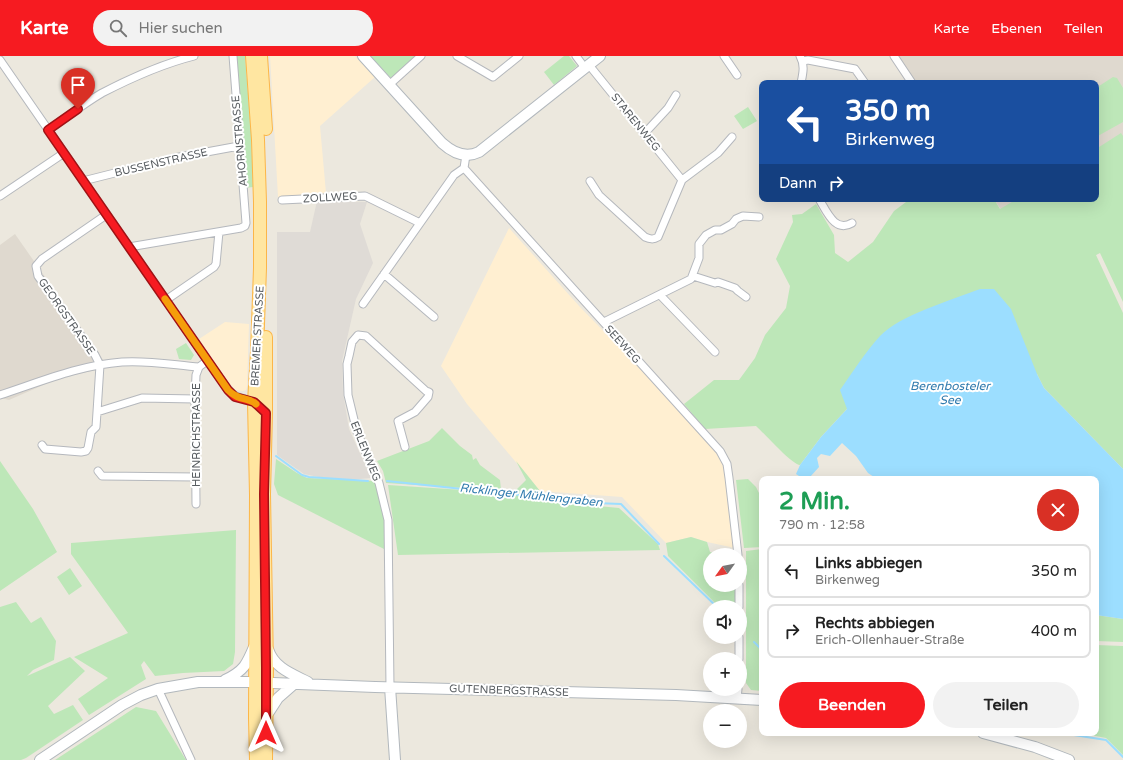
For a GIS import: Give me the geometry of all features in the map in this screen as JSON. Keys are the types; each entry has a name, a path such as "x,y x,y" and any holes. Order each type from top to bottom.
{"main road":[{"name":"BREMER STRASSE","path":"252,56 258,140 260,202 260,276 254,402 261,682 256,760"},
{"name":"BREMER STRASSE","path":"260,56 266,140 268,202 266,413 260,645"},
{"path":"363,56 442,143 455,152 466,155 479,152 600,56"},
{"path":"222,681 236,675 244,668 260,645 273,660 287,672 311,684"},
{"name":"GUTENBERGSTRASSE","path":"40,760 122,705 141,695 158,689 198,682 222,681 390,687 703,695"},
{"name":"BREMER STRASSE","path":"261,682 266,717 266,760"},
{"path":"266,717 278,698 294,684"},
{"path":"390,687 395,760"},
{"name":"GUTENBERGSTRASSE","path":"746,696 759,699"},
{"path":"994,736 1035,747 1069,760"}],"street":[{"path":"48,130 88,102 112,88 151,70 194,56"},
{"name":"AHORNSTRASSE","path":"220,232 241,228 245,226 246,223 232,56"},
{"path":"389,85 421,56"},
{"path":"457,56 493,77 519,56"},
{"name":"STARENWEG","path":"576,56 587,66 682,180"},
{"path":"724,56 737,75"},
{"path":"894,56 910,80"},
{"path":"802,80 804,67 801,59 855,69 863,80"},
{"path":"0,60 84,182 104,217 129,247 231,394 241,399 254,402 266,413"},
{"path":"644,134 668,108 676,95"},
{"path":"590,181 599,196 645,237 650,239 658,237 682,180 718,153 732,137"},
{"name":"BUSSENSTRASSE","path":"84,182 174,158 239,146"},
{"path":"0,196 64,153"},
{"path":"363,304 454,175 464,168 466,155"},
{"name":"SEEWEG","path":"464,168 715,445 724,457 730,478 737,548"},
{"name":"ZOLLWEG","path":"282,200 365,196 420,223"},
{"path":"821,202 831,219 839,226 846,226 852,222"},
{"path":"604,322 688,282 693,276 699,258 699,244 706,235 715,230 721,230 732,224 736,219 743,216 759,217"},
{"name":"GEORGSTRASSE","path":"100,365 38,276 36,266 42,259 104,217"},
{"path":"129,247 220,232 216,264 214,267 166,300"},
{"path":"384,274 434,317"},
{"path":"693,276 735,288 746,297"},
{"path":"660,295 715,352"},
{"name":"ERLENWEG","path":"390,687 388,520 379,482 358,436 348,395 347,372 349,356 352,342 358,335 366,336 426,392 429,392 428,397 415,412 398,421 405,447"},
{"path":"0,395 56,375 100,365 129,362 199,367 207,361"},
{"path":"42,445 45,449 86,451 91,432 96,427 100,365"},
{"name":"HEINRICHSTRASSE","path":"196,504 195,399 196,376 199,367"},
{"path":"97,412 142,398 195,399"},
{"path":"98,471 102,476 196,477"},
{"path":"158,689 191,760"}],"shaded area":[{"path":"270,56 355,56 375,77 320,126 326,193 278,197"},
{"path":"898,56 1123,56 1123,238 1050,284 996,202 1099,202 1099,80 914,80"},
{"path":"317,201 367,202 360,224 373,263 356,299 342,361 343,393 349,429 371,478 338,481 304,474 277,455 277,232 310,232"},
{"path":"509,228 580,307 653,382 712,446 721,460 727,480 735,548 691,537 666,543 622,497 540,491 467,404 441,366"},
{"path":"15,234 108,367 57,379 9,400 0,398 0,245"},
{"path":"225,322 249,324 247,387 246,390 243,391 236,390 228,382 199,339"}],"green space":[{"path":"235,56 245,56 251,131 253,187 245,188"},
{"path":"370,56 416,56 392,79"},
{"path":"564,56 569,56 577,66 554,85 544,72"},
{"path":"1113,77 1117,78 1123,88 1123,122 1099,135 1099,86"},
{"path":"748,107 757,121 743,129 734,116"},
{"path":"1121,133 1123,136 1123,302 1100,253 1096,255 1123,313 1123,469 1044,388 1037,374 847,409 821,437 800,465 796,464 785,455 756,426 705,429 684,404 714,380 739,380 755,358 765,335 786,308 790,286 776,259 793,222 792,215 802,214 816,204 834,235 835,253 848,262 873,242 894,211 906,202 996,202 1000,209 1012,202 1099,202 1099,147"},
{"path":"186,343 194,355 191,360 179,359 176,349"},
{"path":"442,428 460,446 472,455 473,460 476,458 480,465 500,480 501,490 514,492 526,480 516,461 546,501 619,508 658,544 660,550 398,555 388,485 478,491 478,489 386,483 383,471 377,461 429,441"},
{"path":"276,459 307,478 376,481 384,515 386,550 278,495 274,484"},
{"path":"0,461 33,509 57,552 0,591"},
{"path":"748,479 756,487 759,493 759,547 744,548 736,480"},
{"path":"236,530 235,652 233,664 224,671 155,676 144,661 141,665 146,679 89,715 78,699 108,678 74,657 128,633 71,554 71,543"},
{"path":"691,537 707,542 709,548 703,548 703,591 668,556 666,543"},
{"path":"759,549 759,691 751,690 747,684 747,551"},
{"path":"70,568 82,586 69,595 57,577"},
{"path":"704,592 737,592 737,600 712,600"},
{"path":"16,602 31,623 41,617 56,641 54,660 33,670 27,676 70,657 85,671 48,706 54,714 73,705 83,720 26,758 21,760 0,760 0,607"},
{"path":"1099,615 1123,619 1123,642 1099,641"},
{"path":"1099,645 1123,646 1123,755 1106,738 1096,736 1099,736"},
{"path":"136,707 156,711 186,760 55,760"}],"water":[{"name":"Berenbosteler See","path":"980,289 994,289 1011,309 1044,388 1123,469 1123,619 1099,615 1099,476 872,476 868,473 856,456 842,443 830,456 821,454 817,458 819,467 811,476 799,476 796,474 800,465 821,437 847,409 840,390 864,355 880,336 900,321 941,303"}],"waterway":[{"name":"Ricklinger Mühlengraben","path":"276,456 302,475 309,477 368,481"},
{"name":"Ricklinger Mühlengraben","path":"387,481 595,503 621,504 659,544"},
{"name":"Ricklinger Mühlengraben","path":"664,556 710,600"},
{"name":"Ricklinger Mühlengraben","path":"754,642 759,647"},
{"name":"Ricklinger Mühlengraben","path":"1080,736 1106,740 1123,757"}],"slow traffic":[{"path":"165,299 231,394 235,397 254,402 256,404"}],"route":[{"path":"78,109 48,130 231,394 235,397 254,402 266,413 264,578 266,733"}]}
